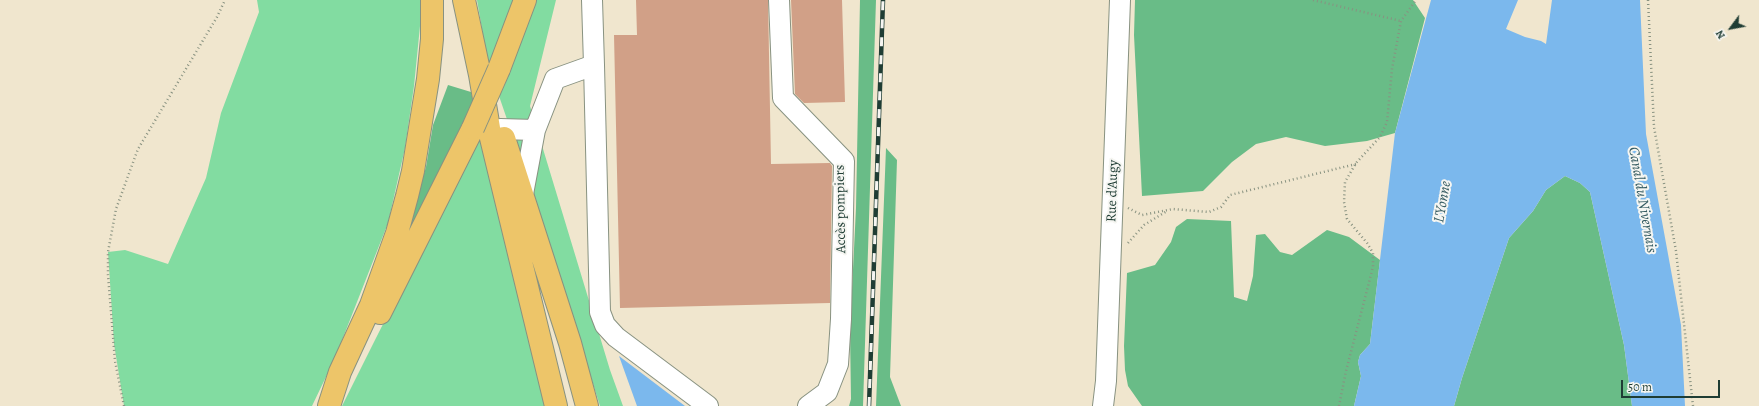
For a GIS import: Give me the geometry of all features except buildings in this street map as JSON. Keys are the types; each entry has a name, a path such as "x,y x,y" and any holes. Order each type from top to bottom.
{"main road":[{"path":"330,406 340,372 371,305 407,196 413,171 428,79 432,39 432,0"},
{"path":"464,0 489,72 500,129 523,194 570,343 587,406"},
{"path":"330,406 393,288 472,128 489,72 525,0"},
{"path":"489,72 490,134 556,406"}],"street":[{"path":"592,0 600,312 604,325 616,337 708,406"},
{"name":"Accès pompiers","path":"779,0 783,98 844,161 841,319 838,364 827,392 808,406"},
{"name":"Rue d'Augy","path":"1103,406 1106,381 1120,0"},
{"path":"523,194 535,130 555,78 594,65"},
{"path":"500,129 535,130"},
{"name":"Rue d'Augy","path":"1106,381 1112,406"}],"path":[{"path":"124,406 115,355 108,275 108,252 116,210 138,149 217,18 225,0"},
{"path":"1313,0 1401,21"},
{"path":"1339,406 1373,267 1373,253 1367,243 1347,219 1344,202 1345,182 1356,163 1380,137 1387,122 1392,69 1401,21 1416,0"},
{"path":"1648,0 1654,127 1676,251 1692,406"},
{"path":"1112,205 1133,209 1142,216 1173,209 1209,212 1221,207 1230,195 1356,163"},
{"path":"1111,247 1126,245 1144,225 1167,211"}],"green space":[{"path":"257,0 421,0 421,16 414,86 405,148 388,223 335,358 312,406 124,406 114,344 108,252 125,250 168,264 206,178 221,113 259,12"},
{"path":"477,0 516,0 489,70"},
{"path":"533,0 556,0 530,106 610,370 623,406 600,406 543,224 499,96"},
{"path":"860,0 876,0 863,406 849,406 851,399 850,331 856,208"},
{"path":"1135,0 1413,0 1425,18 1395,133 1367,141 1325,146 1286,137 1256,144 1232,162 1203,191 1142,196 1134,35"},
{"path":"448,85 471,92 474,104 409,238 413,210 426,167 433,125"},
{"path":"482,128 548,406 342,406 376,338"},
{"path":"886,148 897,160 890,377 901,406 876,406"},
{"path":"1565,176 1580,183 1590,192 1624,345 1632,406 1454,406 1509,238 1533,211 1546,190"},
{"path":"1187,219 1231,221 1234,297 1247,301 1253,276 1256,235 1265,234 1280,252 1292,255 1327,230 1349,237 1380,260 1370,344 1360,355 1358,362 1361,376 1354,406 1142,406 1128,386 1125,370 1124,346 1127,273 1155,265 1171,242 1176,227"}],"water":[{"path":"1431,0 1518,0 1506,29 1546,44 1552,0 1640,0 1646,134 1681,325 1685,406 1632,406 1624,345 1590,192 1580,183 1565,176 1546,190 1533,211 1509,238 1454,406 1354,406 1361,376 1358,362 1360,355 1370,344 1395,133"},
{"path":"619,356 685,406 637,406"}],"railway":[{"path":"869,406 883,0"}],"water label":[{"name":"Canal du Nivernais","path":"1642,200"},
{"name":"L'Yonne","path":"1443,202"}]}
